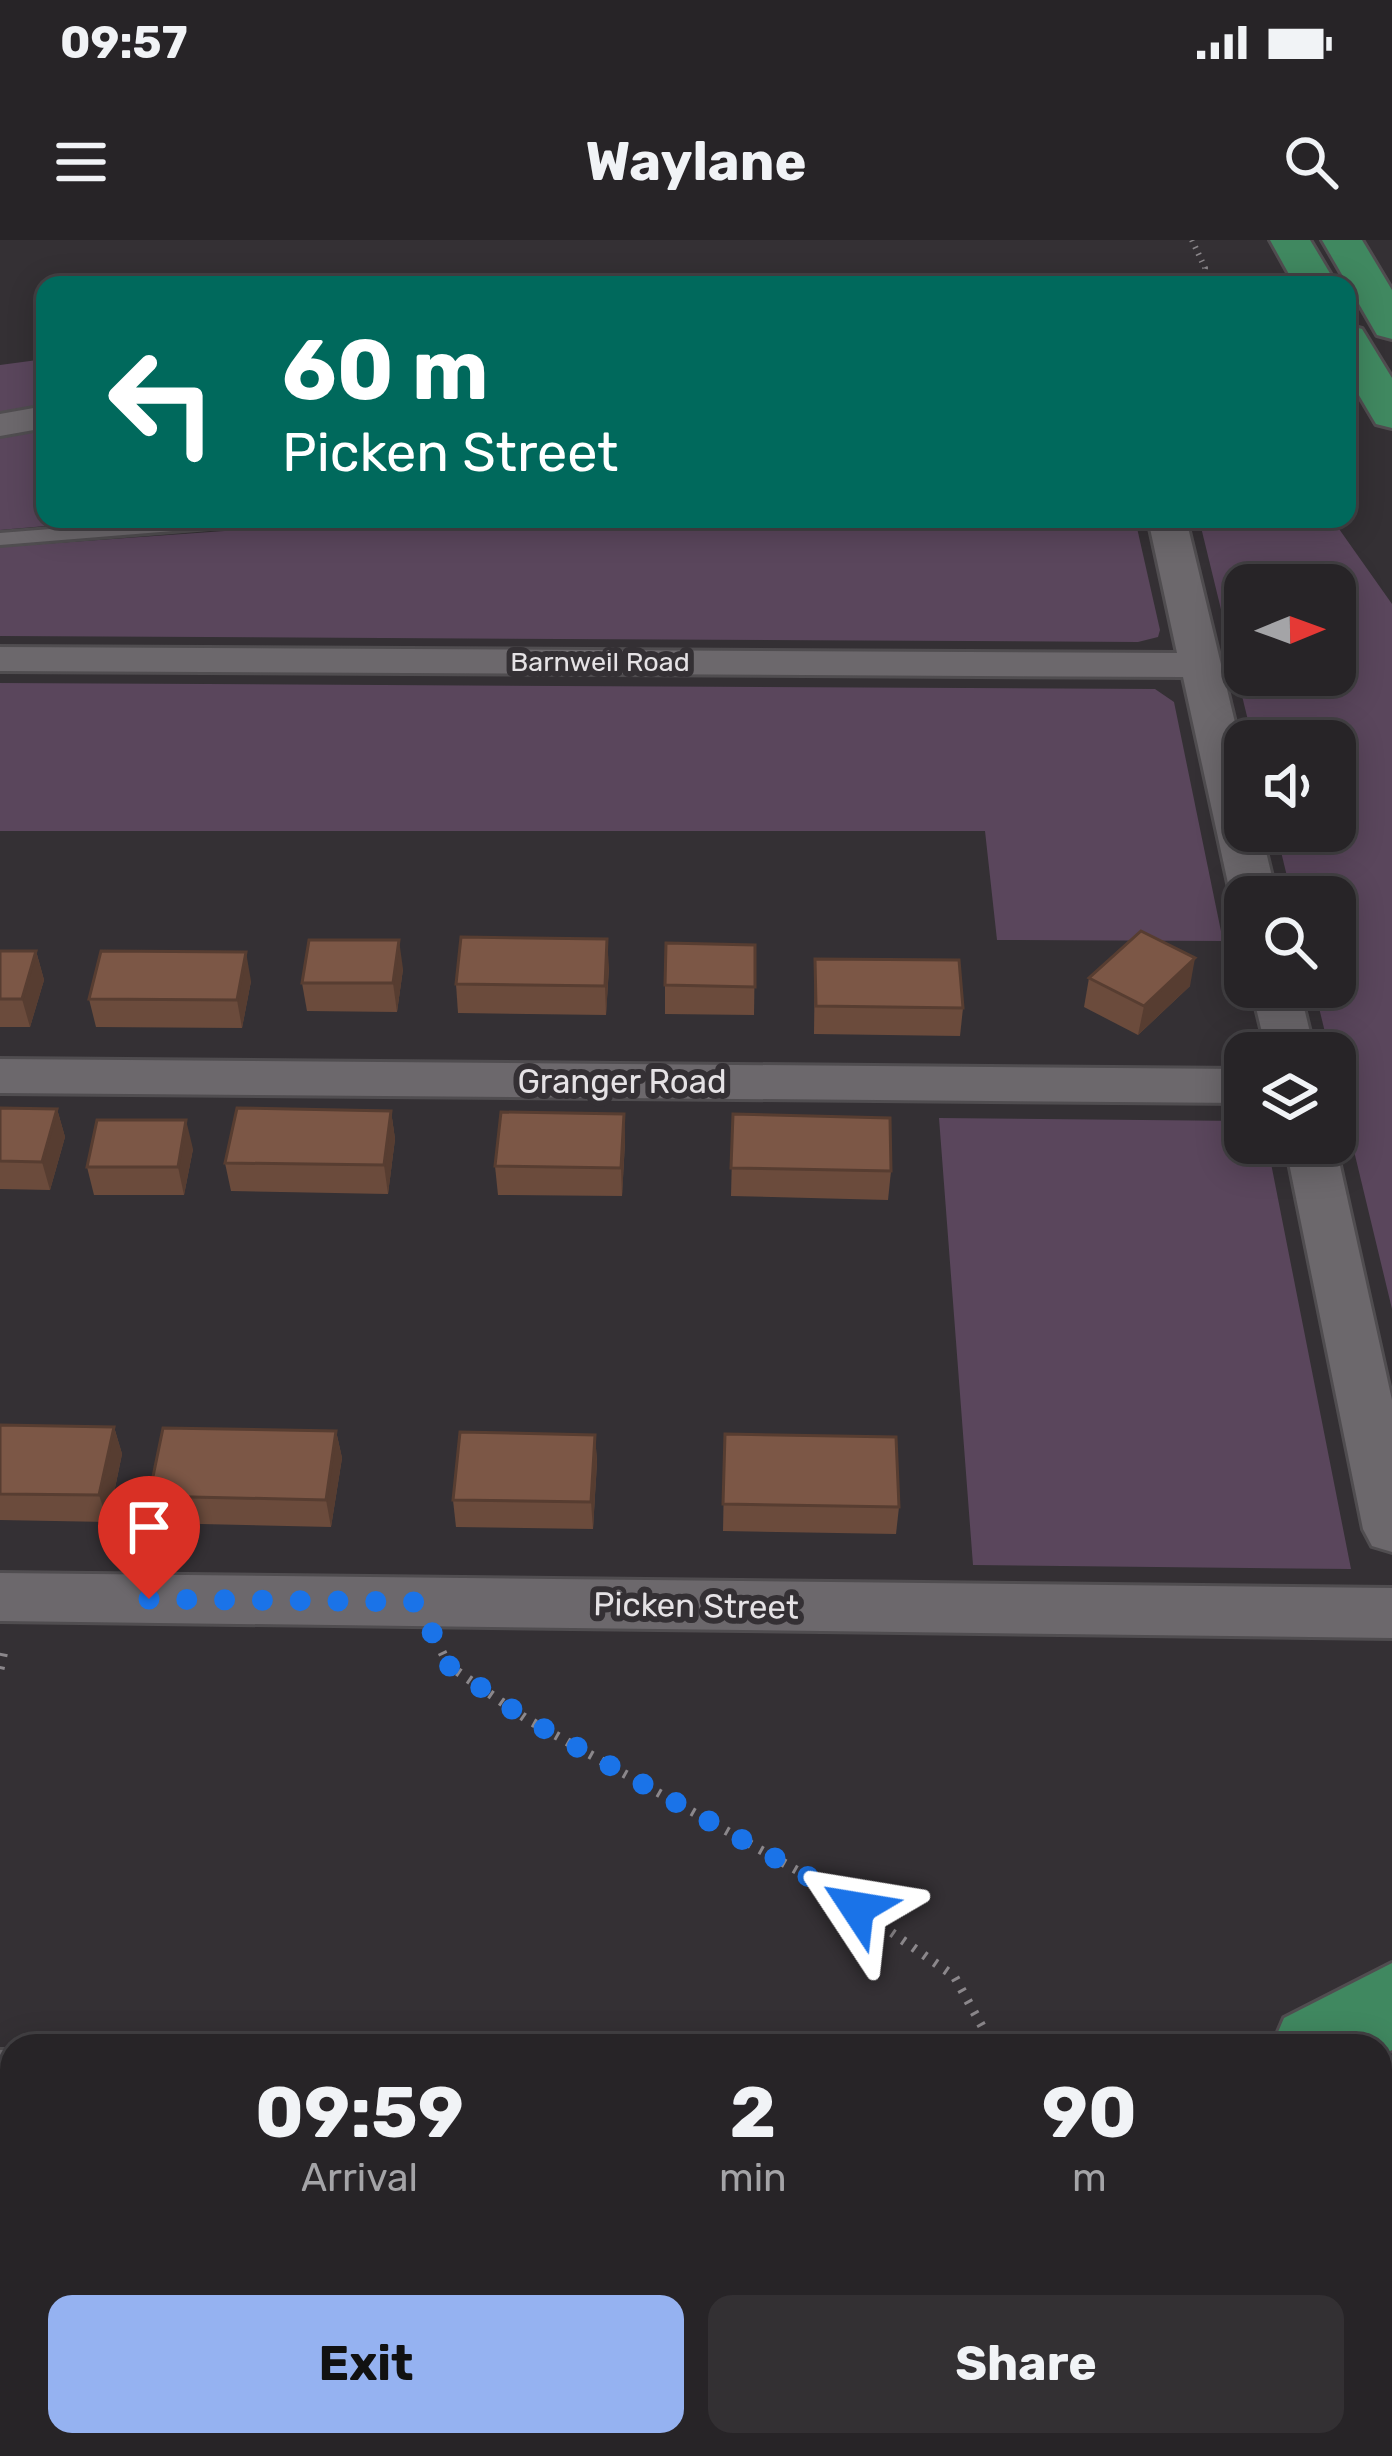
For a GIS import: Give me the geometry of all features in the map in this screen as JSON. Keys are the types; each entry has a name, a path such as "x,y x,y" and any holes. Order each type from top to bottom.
{"main road":[{"path":"1290,240 1311,276"},
{"path":"1342,240 1392,326"},
{"path":"1356,353 1387,404"},
{"path":"1339,2034 1373,2018 1392,2001"}],"street":[{"path":"0,425 36,419"},
{"path":"1168,528 1249,876"},
{"name":"Barnweil Road","path":"0,658 1199,665"},
{"name":"Granger Road","path":"0,1076 1224,1086"},
{"path":"1314,1164 1392,1529"},
{"name":"Picken Street","path":"0,1597 1392,1613"}],"lane":[{"path":"0,539 136,528"}],"path":[{"path":"1192,240 1205,268 1202,276"},
{"path":"417,1602 448,1665 525,1718 825,1886 954,1976 986,2034"}],"shaded area":[{"path":"36,360 36,409 0,415 0,365"},
{"path":"36,431 36,527 0,530 0,438"},
{"path":"265,528 1137,528 1160,630 1158,637 1138,642 0,636 0,547"},
{"path":"1201,528 1338,528 1392,604 1392,1309 1356,1159 1356,1032 1325,1032 1319,1008 1356,1008 1356,876 1287,876 1281,852 1356,852 1356,720 1248,720 1242,696 1356,696 1356,564 1224,564 1224,622"},
{"path":"0,683 1155,689 1174,702 1223,941 997,940 985,831 0,831"},
{"path":"939,1118 1224,1121 1224,1164 1271,1164 1351,1569 973,1565"}],"building":[{"path":"1141,931 1195,958 1144,1006 1089,978"},
{"path":"461,937 607,939 605,986 456,984"},
{"path":"309,940 399,940 393,983 302,983"},
{"path":"666,943 755,945 755,987 665,985"},
{"path":"0,951 36,951 22,999 0,999"},
{"path":"101,951 246,952 237,1000 89,999"},
{"path":"815,959 959,960 963,1008 816,1006"},
{"path":"0,1108 57,1109 42,1162 0,1161"},
{"path":"237,1108 391,1111 384,1165 225,1163"},
{"path":"501,1112 624,1114 621,1168 495,1166"},
{"path":"733,1114 890,1118 891,1171 731,1168"},
{"path":"97,1120 186,1120 178,1167 87,1167"},
{"path":"0,1425 114,1427 99,1495 0,1494"},
{"path":"163,1428 336,1431 326,1500 149,1496"},
{"path":"460,1432 595,1435 591,1502 453,1500"},
{"path":"725,1434 896,1437 899,1507 723,1504"}],"route":[{"path":"149,1599 417,1602 448,1665 525,1718 857,1908"}]}
